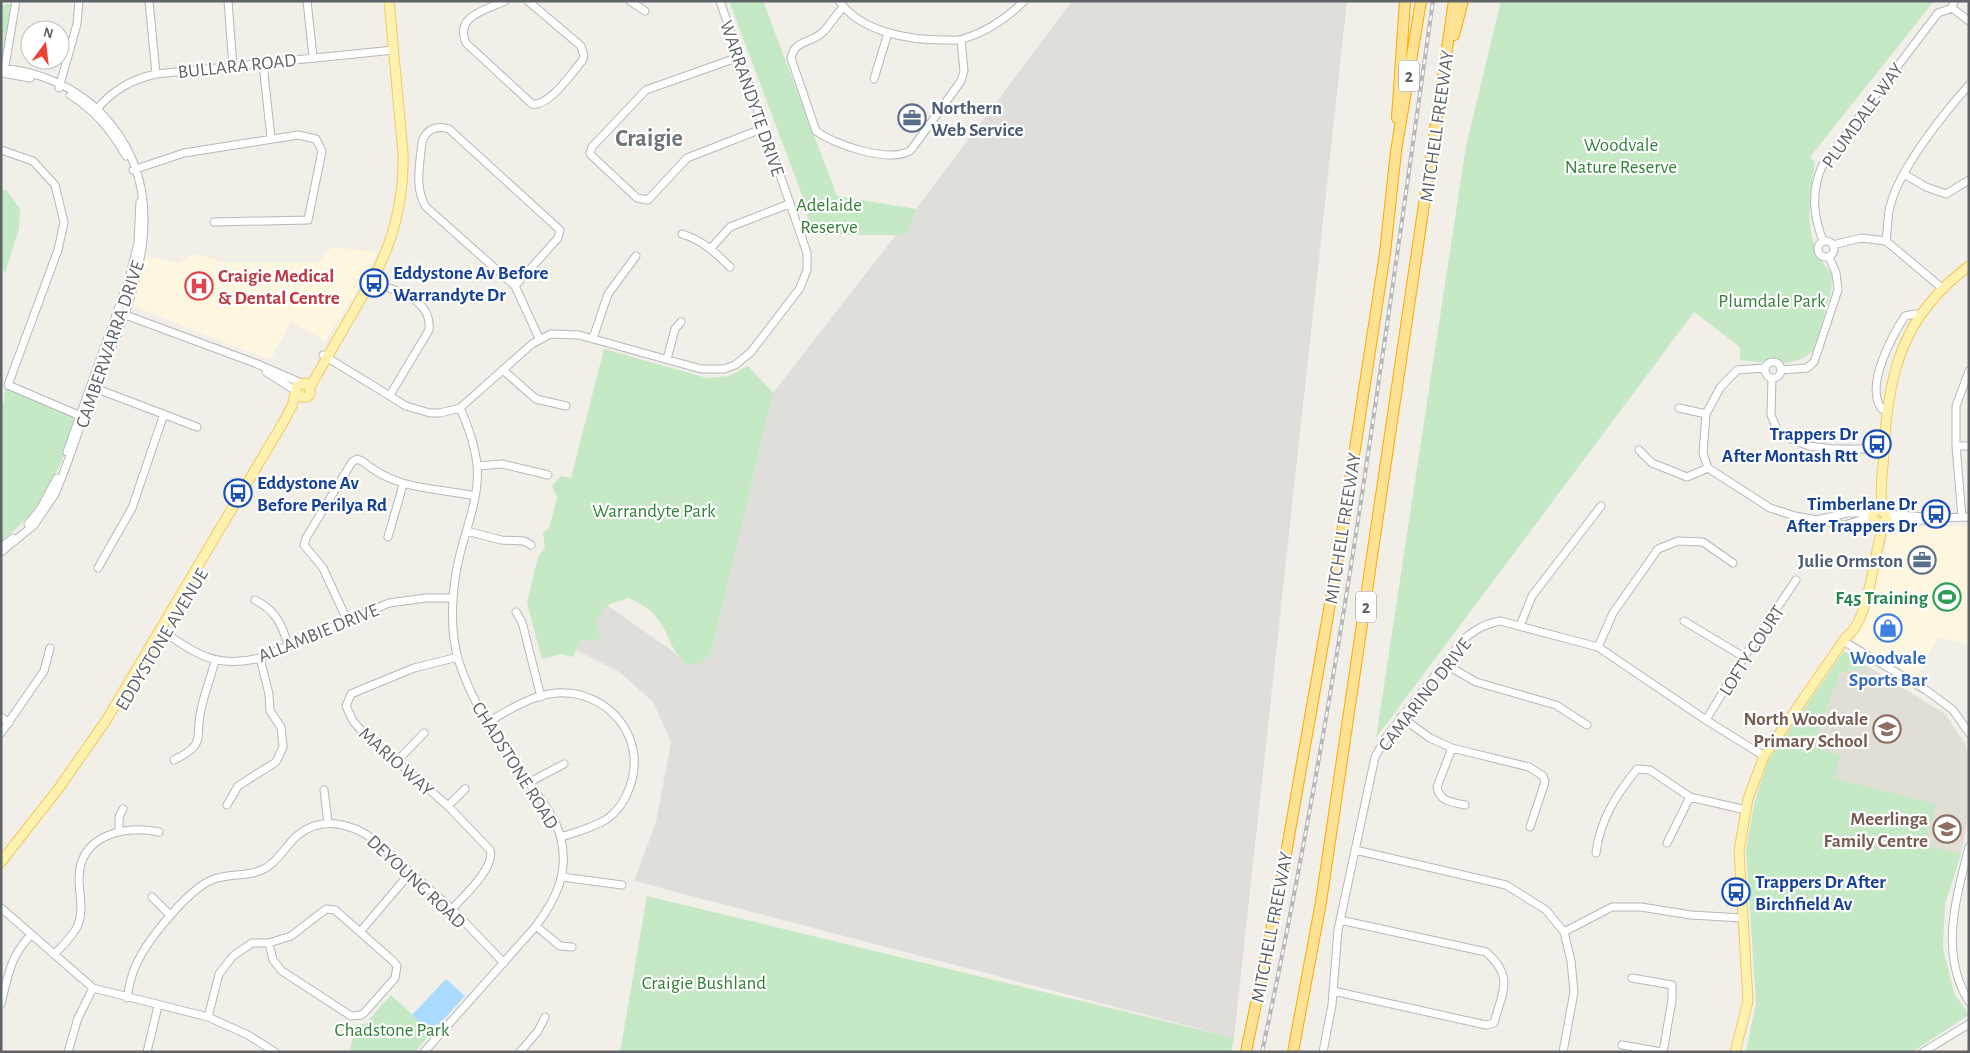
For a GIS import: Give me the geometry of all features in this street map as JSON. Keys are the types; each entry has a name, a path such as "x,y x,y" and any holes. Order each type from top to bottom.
{"highway":[{"path":"1396,151 1397,102 1405,1"},
{"name":"MITCHELL FREEWAY","path":"1246,1052 1281,882 1339,553 1385,253 1396,151 1421,1"},
{"name":"MITCHELL FREEWAY","path":"1293,1052 1322,892 1454,1"},
{"path":"1446,60 1463,1"}],"main road":[{"name":"EDDYSTONE AVENUE","path":"384,1 391,50"},
{"name":"EDDYSTONE AVENUE","path":"1,869 94,749 284,421 301,387 325,356 376,262 391,216 397,180 398,151 389,1"},
{"path":"1735,1052 1748,1001 1739,851 1746,810 1764,756 1844,639 1868,575 1875,539 1874,517 1885,386 1899,342 1915,314 1969,260"},
{"path":"1844,639 1850,634 1867,597 1885,518 1882,503 1885,425 1894,371 1912,330 1940,287 1969,266"},
{"name":"EDDYSTONE AVENUE","path":"1,862 90,746 163,631 305,398 299,396 301,387"},
{"path":"1874,517 1880,510 1885,518"},
{"path":"1874,517 1879,525 1885,518"}],"street":[{"path":"3,71 16,1"},
{"path":"60,86 77,24 79,1"},
{"path":"149,1 156,74"},
{"path":"228,1 233,67"},
{"path":"306,1 313,57"},
{"path":"505,1 468,18 463,24 463,37 466,43 532,104 538,105 547,102 582,61 584,56 581,46 528,1"},
{"path":"630,1 645,10"},
{"name":"WARRANDYTE DRIVE","path":"460,408 540,338 563,333 593,338 701,369 724,369 735,365 751,352 800,288 807,270 807,253 720,1"},
{"path":"961,40 964,72 961,82 911,150 894,156 843,145 816,131 791,58 792,50 797,45 822,34 841,4 864,22 888,33 920,40 961,40 984,30 1010,15 1024,1"},
{"path":"1953,4 1969,21"},
{"name":"PLUMDALE WAY","path":"1823,241 1814,214 1816,182 1822,166 1938,13 1953,4"},
{"path":"874,79 888,33"},
{"name":"BULLARA ROAD","path":"95,111 103,100 119,88 138,78 156,74 391,50"},
{"path":"739,57 646,90 592,147 590,154 630,192 644,201 648,200 687,158 764,128"},
{"path":"263,64 271,138"},
{"name":"CAMBERWARRA DRIVE","path":"1,546 26,527 50,494 120,313 138,243 140,207 134,170 116,139 95,111 60,86 3,71"},
{"path":"1886,241 1890,202 1904,174 1940,117 1969,85"},
{"path":"515,286 558,238 560,230 450,129 438,127 432,129 422,142 418,186 422,201 426,207 515,286 540,338"},
{"path":"134,170 184,153 271,138 298,135 316,139 322,151 308,220 214,222"},
{"path":"1,150 33,161 55,185 64,222 58,250 8,385 81,416"},
{"path":"1904,174 1926,187 1946,194 1969,180"},
{"path":"710,248 730,227 789,204"},
{"path":"682,234 692,237 710,248 730,267"},
{"path":"1833,245 1862,238 1886,241 1940,287"},
{"path":"1781,370 1808,368 1814,362 1838,290 1836,273 1828,257 1820,255 1818,250 1819,245 1823,241 1829,241 1833,245 1834,252 1828,257"},
{"path":"593,338 600,311 608,294 636,256"},
{"path":"389,288 403,292 416,302 428,312 430,320 429,330 390,395"},
{"path":"120,313 261,366 267,373 301,387"},
{"path":"667,359 675,328 681,322"},
{"path":"325,356 406,406 430,413 460,408"},
{"path":"1781,370 1779,365 1772,362 1765,368 1737,370 1720,388 1706,414 1703,454 1708,468 1719,477 1738,486 1770,508 1816,520 1845,525 1874,517"},
{"path":"1765,368 1766,373 1772,378"},
{"path":"502,370 536,399 566,406"},
{"path":"1772,378 1778,376 1781,370"},
{"path":"1885,518 1965,517 1956,446 1956,406 1969,371"},
{"path":"1772,378 1770,415 1778,434 1809,446 1834,449 1869,449"},
{"path":"92,387 197,427"},
{"name":"CHADSTONE ROAD","path":"429,1050 536,926 552,904 562,878 564,856 561,837 550,814 487,723 471,694 458,657 453,598 458,562 475,496 477,466 471,434 460,408"},
{"path":"1679,408 1706,414"},
{"path":"98,568 132,508 164,414"},
{"name":"CAMBERWARRA DRIVE","path":"1,552 30,529 49,506 62,477 81,416"},
{"path":"1956,446 1969,446"},
{"path":"1639,450 1652,463 1687,476 1708,468"},
{"path":"347,620 322,568 304,545 306,538 352,462 357,459 389,480 402,485 475,496"},
{"path":"477,466 502,464 548,475"},
{"path":"388,537 402,485"},
{"path":"1520,626 1532,596 1601,506"},
{"path":"1816,520 1847,513 1874,517"},
{"path":"467,532 502,540 524,541 531,545"},
{"path":"1598,647 1612,613 1658,549 1678,540 1702,542 1733,563"},
{"name":"LOFTY COURT","path":"1706,720 1744,658 1796,580"},
{"name":"ALLAMBIE DRIVE","path":"163,631 216,661 230,663 260,658 347,620 400,600 453,598"},
{"path":"255,600 265,605 280,621 288,645"},
{"path":"516,612 522,622 541,696"},
{"name":"CAMARINO DRIVE","path":"1323,1052 1340,920 1375,757 1384,739 1464,639 1481,627 1500,621 1598,647 1706,720 1764,756"},
{"path":"1684,621 1744,658"},
{"path":"1844,639 1926,690 1954,710 1969,733"},
{"path":"1,733 44,671 50,648"},
{"name":"MARIO WAY","path":"452,909 490,866 492,855 490,850 448,806 353,721 348,712 347,700 351,694 383,680 458,657"},
{"path":"227,805 238,786 276,762 283,747 281,727 270,711 269,694 260,658"},
{"path":"174,760 187,754 197,740 201,708 216,661"},
{"path":"1445,664 1476,682 1556,705 1587,725"},
{"path":"487,723 501,714 541,696 569,693 584,695 600,702 616,713 625,725 633,743 635,759 633,779 619,808 608,818 591,828 561,837"},
{"path":"1,717 9,723"},
{"path":"1401,718 1430,738 1452,748 1529,767 1542,776 1545,782 1530,827"},
{"path":"397,761 424,733"},
{"path":"1452,748 1437,787 1438,793 1441,798 1465,805"},
{"path":"528,783 564,764"},
{"path":"1596,852 1598,834 1615,796 1637,769 1650,770 1690,796 1746,810"},
{"path":"448,806 465,789"},
{"path":"126,998 137,963 170,915 203,884 214,879 255,873 266,868 298,835 311,827 328,823 324,790"},
{"path":"1667,844 1690,796"},
{"path":"119,831 119,817 123,809"},
{"name":"DEYOUNG ROAD","path":"328,823 361,830 452,909 504,963"},
{"path":"54,955 78,925 81,910 79,870 82,860 93,844 119,831 146,830 159,832"},
{"path":"1355,850 1506,884 1546,910 1564,932 1571,961 1574,992 1563,1052"},
{"path":"1968,852 1953,910 1952,949 1962,990 1969,1002"},
{"path":"360,932 410,873"},
{"path":"562,878 622,885"},
{"path":"152,897 170,915"},
{"path":"1564,932 1612,907 1641,907 1691,915 1742,918"},
{"path":"1,908 93,988 126,998 208,1017 241,1031 274,1052"},
{"path":"208,1017 219,974 223,966 244,946 252,943 269,943 290,936 326,909 335,910 393,961 397,971 395,978 365,1012 356,1016 346,1012 282,971 273,960 269,943"},
{"path":"1332,991 1486,1025 1494,1023 1503,996 1504,978 1499,964 1486,952 1340,920"},
{"path":"536,926 560,946 572,947"},
{"path":"1,1004 13,958 19,947 32,935"},
{"path":"1622,1045 1662,1052 1672,1000 1672,985 1632,978"},
{"path":"68,1052 78,1018 93,988"},
{"path":"147,1052 158,1006"},
{"path":"520,1052 538,1031 545,1017"},
{"path":"1923,1052 1969,1024"}],"shaded area":[{"path":"1072,1 1347,1 1234,1038 634,881 656,822 671,742 653,702 621,673 576,650 607,605 675,653 686,664 711,654 773,393 916,209"},
{"path":"332,247 377,252 369,272 325,341 291,321 270,360 131,305 146,256 178,263 195,253 221,262 319,262"},
{"path":"1969,526 1969,646 1939,637 1916,676 1855,644 1852,636 1877,572 1883,565 1888,532 1893,528"},
{"name":"North Woodvale Primary School","path":"1869,667 1945,714 1965,744 1969,757 1969,813 1961,854 1925,844 1935,804 1834,778 1813,747 1840,673"}],"green space":[{"name":"Adelaide Reserve","path":"729,1 763,1 837,196 916,209 906,235 811,235 804,200"},
{"name":"Woodvale Nature Reserve","path":"1501,1 1934,1 1810,157 1815,162 1810,207 1811,234 1815,248 1832,275 1831,292 1814,349 1807,356 1789,362 1769,363 1740,360 1740,347 1694,312 1376,738 1466,146"},
{"path":"16,3 1,68 1,5"},
{"path":"1,190 6,190 20,209 19,229 5,273 1,268"},
{"name":"Warrandyte Park","path":"604,349 707,378 729,376 748,366 773,393 711,654 699,664 686,664 676,652 654,615 644,606 629,598 607,605 595,623 601,635 595,642 583,639 575,651 574,657 561,654 542,659 527,603 538,557 545,548 543,533 549,528 557,498 552,486 561,476 571,478"},
{"path":"8,388 77,417 65,453 50,486 29,516 1,541 1,403 4,402 5,390"},
{"path":"1844,651 1869,667 1840,673 1813,747 1840,755 1834,778 1936,804 1925,844 1961,854 1945,904 1943,948 1954,993 1969,1015 1912,1052 1746,1052 1756,1003 1746,849 1755,801 1768,761"},
{"name":"Craigie Bushland","path":"647,896 1234,1038 1231,1052 620,1052"},
{"name":"Chadstone Park","path":"391,995 432,1032 415,1052 350,1052 354,1025 365,1024"}],"water":[{"path":"446,979 465,996 432,1032 412,1015"}],"railway":[{"path":"1262,1052 1289,921 1336,659 1377,396 1433,1"}],"place":[{"name":"Northern Web Service","path":"912,118"},
{"name":"Eddystone Av Before Warrandyte Dr","path":"374,283"},
{"name":"Craigie Medical & Dental Centre","path":"199,286"},
{"name":"Trappers Dr After Montash Rtt","path":"1877,444"},
{"name":"Eddystone Av Before Perilya Rd","path":"238,493"},
{"name":"Timberlane Dr After Trappers Dr","path":"1936,514"},
{"name":"Julie Ormston","path":"1922,560"},
{"name":"F45 Training","path":"1947,597"},
{"name":"Woodvale Sports Bar","path":"1888,628"},
{"name":"North Woodvale Primary School","path":"1887,729"},
{"name":"Meerlinga Family Centre","path":"1947,829"},
{"name":"Trappers Dr After Birchfield Av","path":"1736,892"}],"district":[{"name":"Craigie","path":"649,138"}],"park label":[{"name":"Plumdale Park","path":"1772,300"}]}
